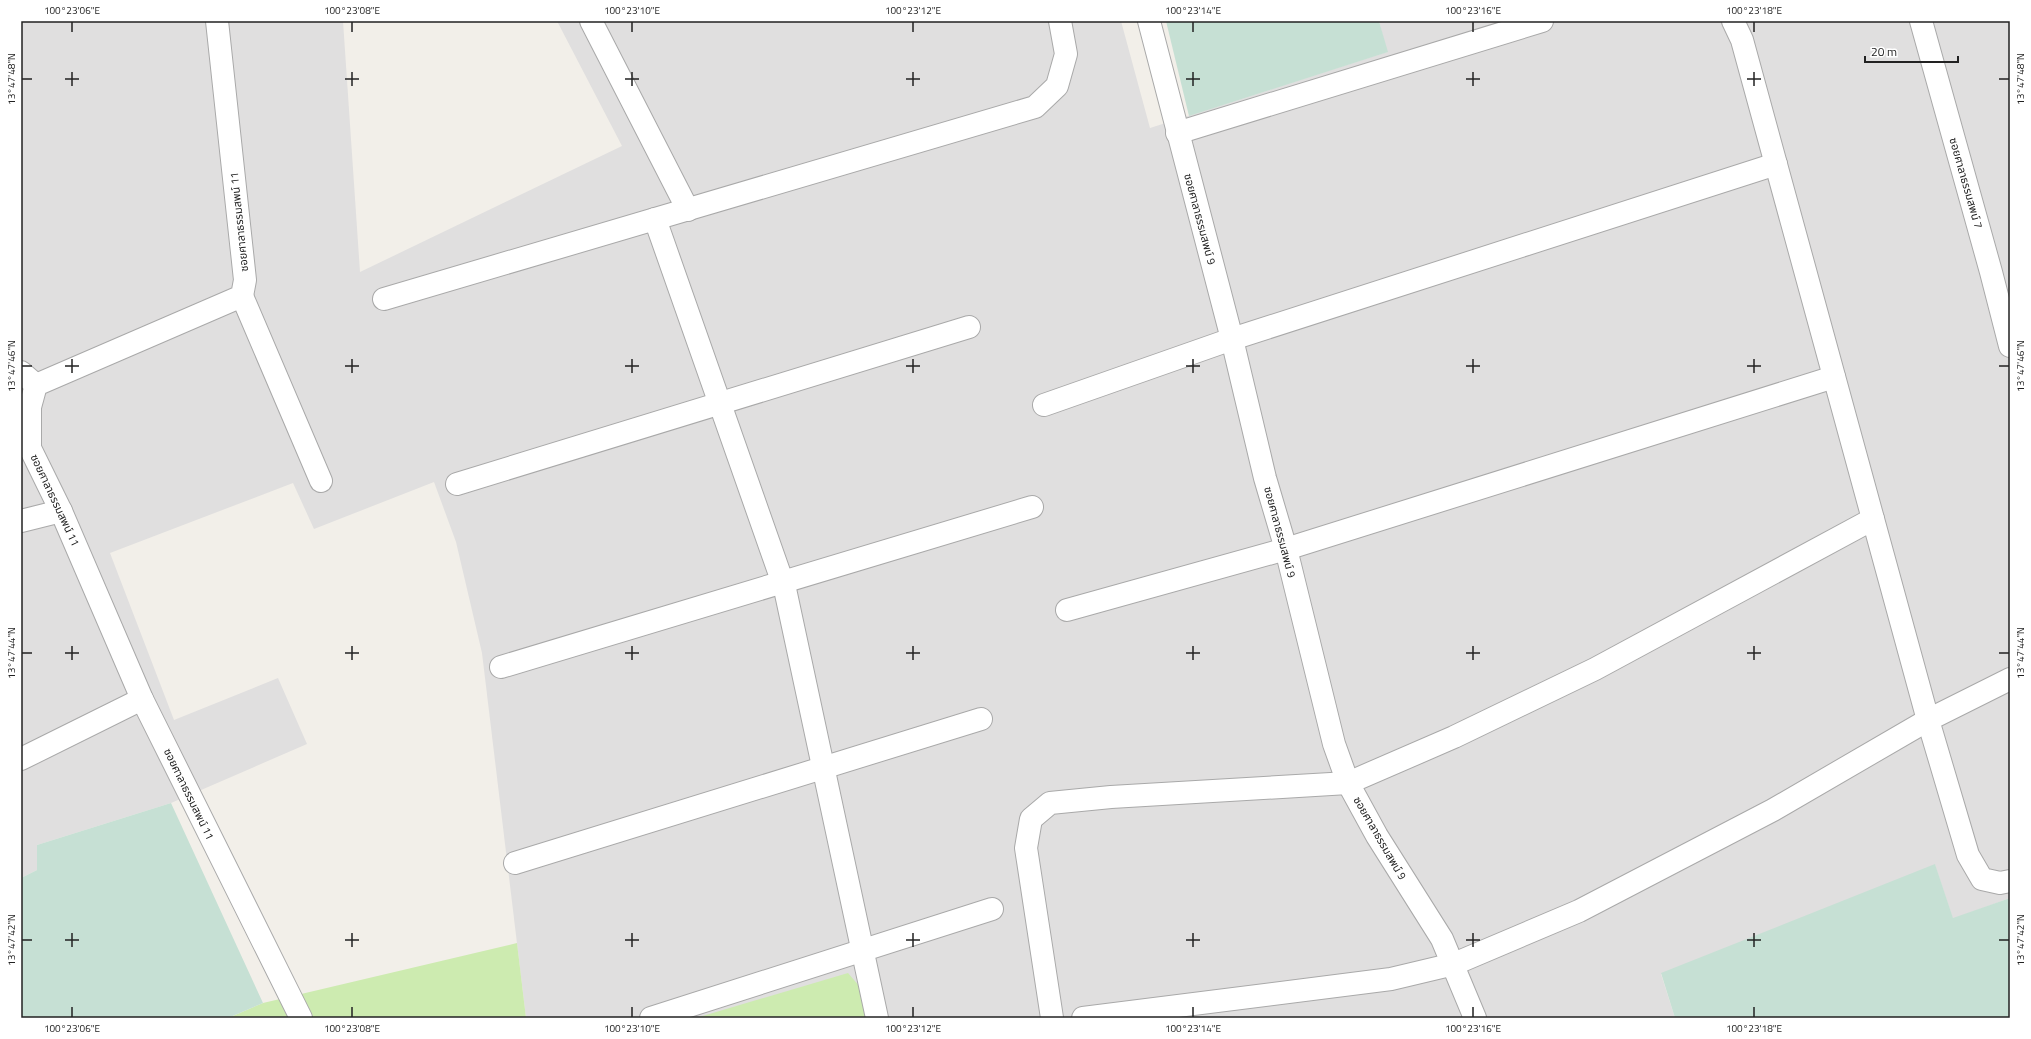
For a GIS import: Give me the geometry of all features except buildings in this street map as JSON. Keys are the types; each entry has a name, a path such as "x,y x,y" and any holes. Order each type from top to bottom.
{"street":[{"name":"ซอยศาลาธรรมสพน์ 11","path":"217,21 245,280 242,296 29,379 30,448 62,511 142,699 301,1018"},
{"path":"591,21 688,210"},
{"path":"384,299 1035,107 1057,86 1066,54 1060,21"},
{"name":"ซอยศาลาธรรมสพน์ 9","path":"1149,21 1232,339 1266,478 1286,549 1334,744 1348,783 1376,836 1442,939 1476,1018"},
{"path":"1177,133 1542,21"},
{"path":"1733,21 1742,40 1928,720 1968,855 1982,879 2000,883 2010,881"},
{"name":"ซอยศาลาธรรมสพน์ 7","path":"1921,21 1991,272 2010,346"},
{"path":"1044,405 1232,339 1776,164"},
{"path":"655,219 782,582 877,1018"},
{"path":"242,296 321,481"},
{"path":"457,484 969,327"},
{"path":"1067,610 1286,549 1834,377"},
{"path":"502,667 1032,507"},
{"path":"21,521 62,511"},
{"path":"1052,1018 1026,848 1031,819 1050,803 1111,797 1348,783 1454,737 1595,669 1873,519"},
{"path":"1083,1018 1391,979 1454,964 1579,911 1773,810 1928,720 2010,679"},
{"path":"21,759 142,699"},
{"path":"515,863 981,719"},
{"path":"651,1018 992,909"}],"shaded area":[{"path":"21,21 343,21 360,272 622,146 557,21 1121,21 1150,128 1387,52 1379,21 2010,21 2010,898 1953,919 1935,865 1661,974 1675,1018 526,1018 482,653 456,542 434,482 314,529 293,483 110,553 174,720 278,678 307,744 171,803 37,845 37,870 21,878"}],"green space":[{"path":"1166,21 1379,21 1388,52 1189,116"},
{"path":"171,803 263,1003 228,1018 21,1018 21,878 37,870 37,845"},
{"path":"1935,864 1953,918 2010,898 2010,1018 1675,1018 1661,973"},
{"path":"517,943 526,1018 228,1018 263,1003"},
{"path":"848,973 861,988 866,1018 696,1018"}]}
